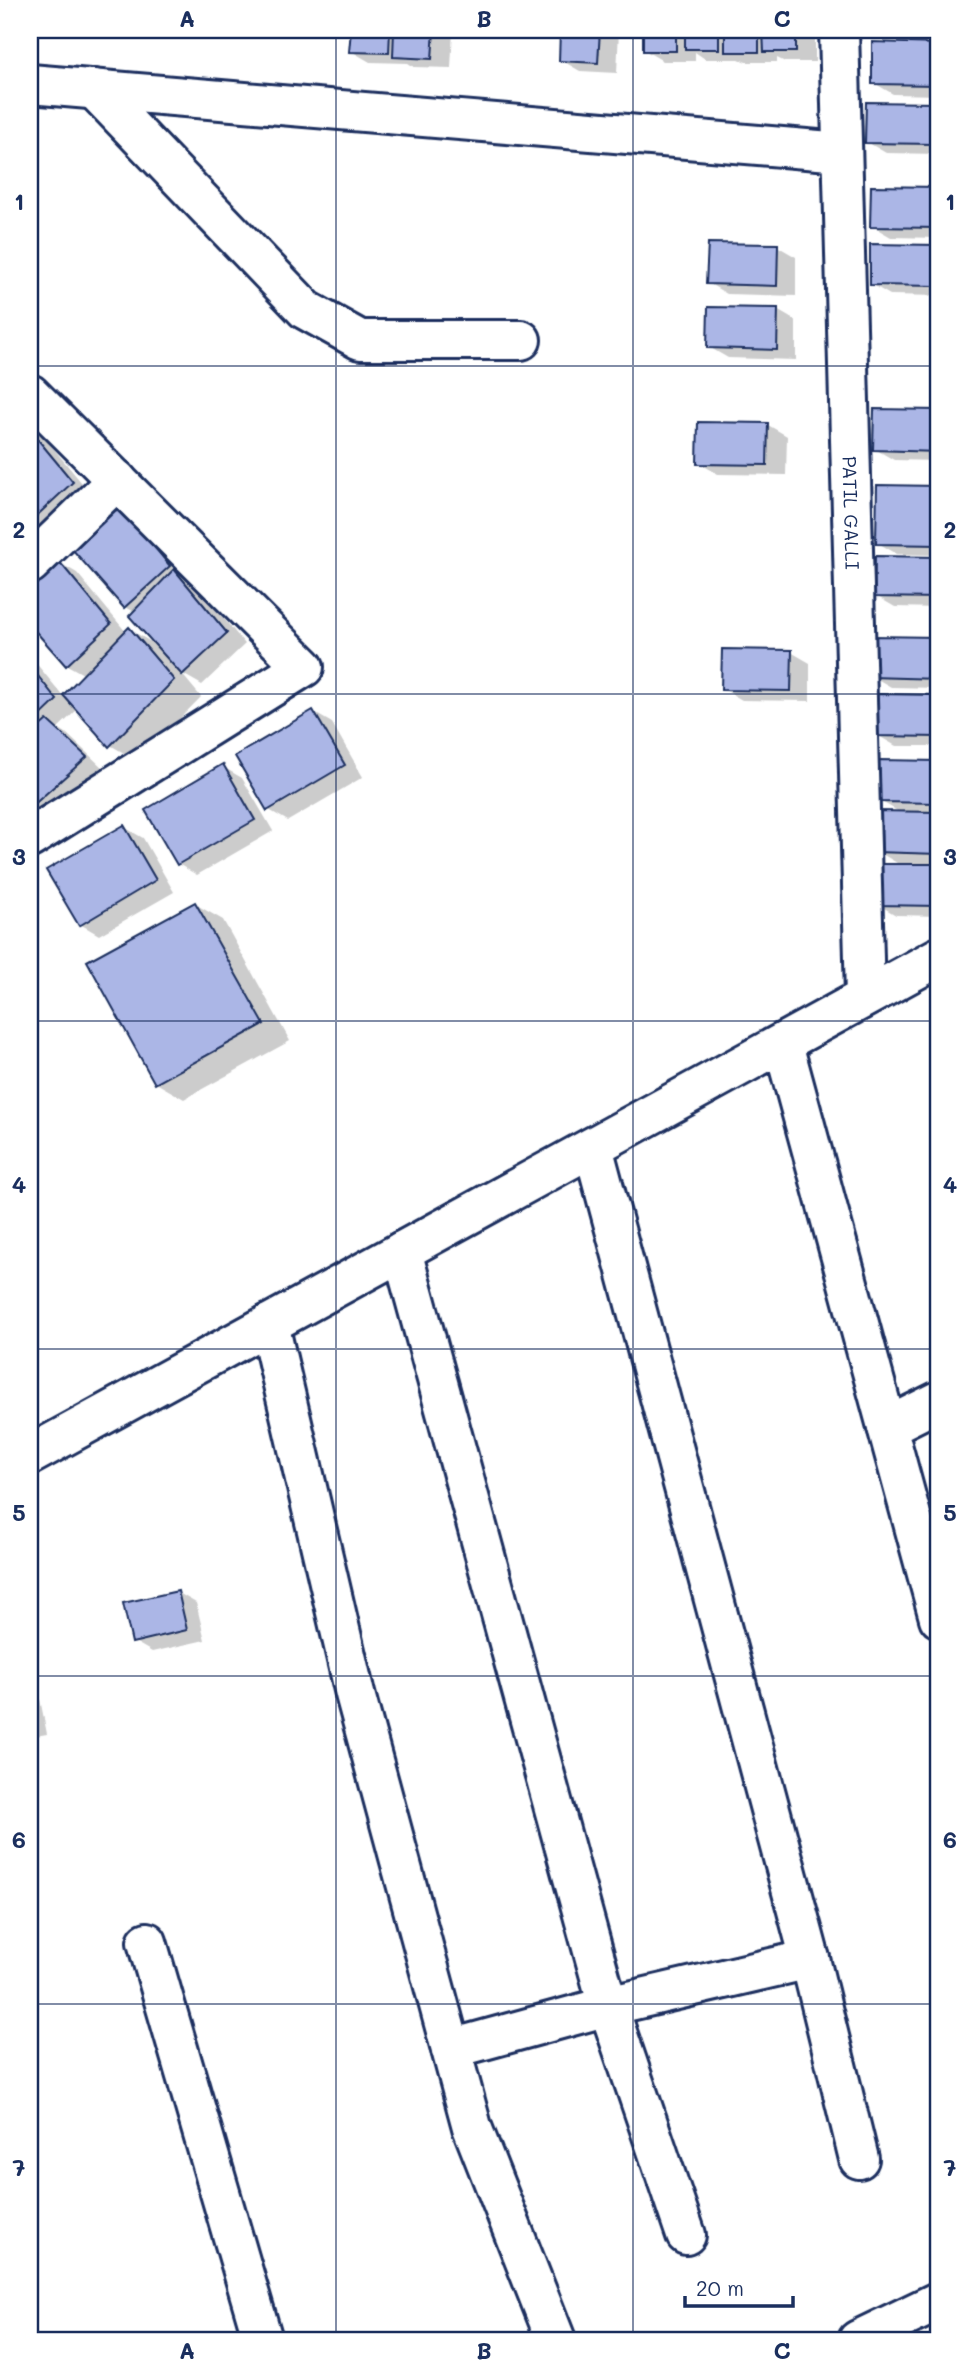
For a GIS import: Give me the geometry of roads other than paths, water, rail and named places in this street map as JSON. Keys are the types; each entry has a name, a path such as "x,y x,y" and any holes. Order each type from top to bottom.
{"street":[{"name":"PATIL GALLI","path":"839,30 865,996"},
{"path":"30,84 842,152"},
{"path":"94,89 306,310 360,340 521,340"},
{"path":"30,394 304,667 30,838"},
{"path":"30,564 117,480"},
{"path":"30,1455 939,957"},
{"path":"783,1044 938,1607"},
{"path":"593,1147 810,1959 859,2158"},
{"path":"402,1251 608,2006 686,2235"},
{"path":"269,1324 355,1695 472,2127 556,2340"},
{"path":"887,1427 939,1401"},
{"path":"147,1942 262,2340"},
{"path":"451,2049 608,2006 810,1959"},
{"path":"859,2340 939,2301"}]}
